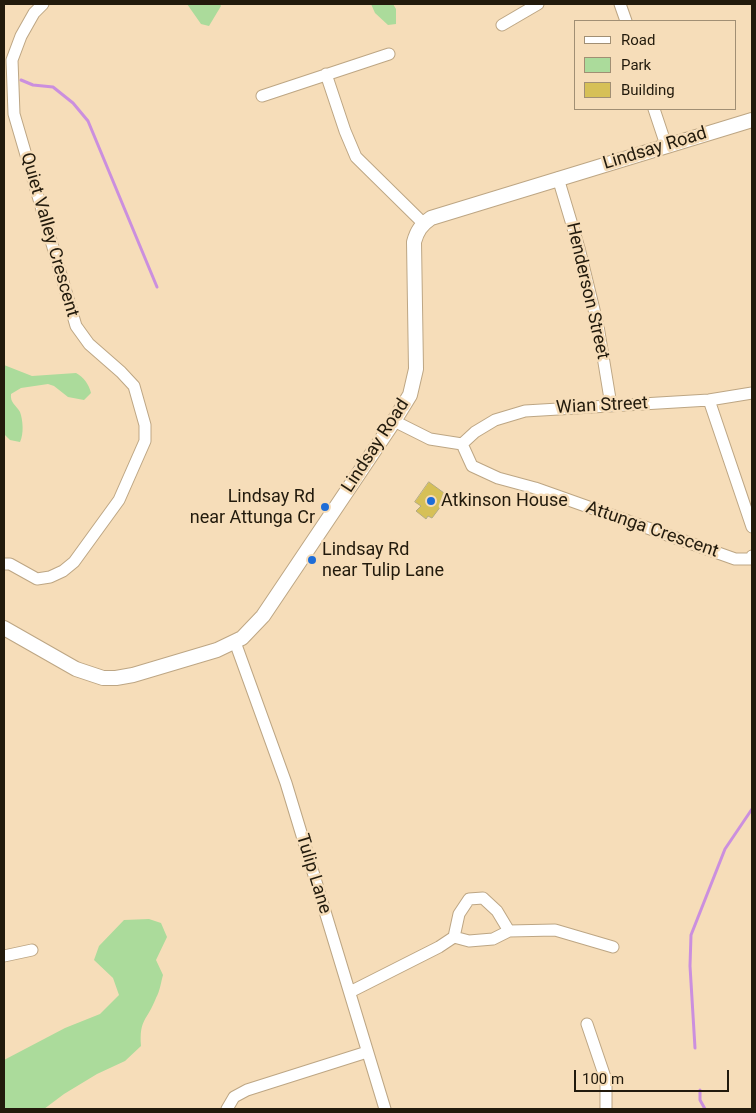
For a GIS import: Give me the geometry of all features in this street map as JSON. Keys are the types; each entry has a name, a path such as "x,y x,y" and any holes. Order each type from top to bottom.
{"street":[{"name":"Quiet Valley Crescent","path":"4,564 10,564 37,579 56,574 74,562 119,500 145,441 145,424 134,386 89,344 76,326 14,114 12,60 21,36 34,13 43,4"},
{"path":"502,25 538,4"},
{"path":"620,4 626,20"},
{"path":"262,96 389,54"},
{"path":"326,74 345,131 356,157 423,223"},
{"path":"654,110 666,146"},
{"name":"Lindsay Road","path":"4,628 76,669 103,678 133,675 217,650 235,642 250,631 263,616 394,422 410,395 416,376 414,242 416,234 423,223 431,218 558,178 752,120"},
{"name":"Henderson Street","path":"558,178 579,248 598,326 610,405"},
{"name":"Wian Street","path":"462,444 475,432 494,420 525,411 709,400 752,393"},
{"path":"709,400 752,527"},
{"path":"394,422 430,439 462,444"},
{"name":"Attunga Crescent","path":"462,444 472,466 498,478 535,488 735,559 751,559 752,556"},
{"name":"Tulip Lane","path":"235,642 286,783 385,1109"},
{"path":"350,992 439,947 454,937 459,914 469,900 483,898 497,911 509,932"},
{"path":"454,937 469,941 493,939 509,932 555,930 579,935 613,947"},
{"path":"4,956 32,950"},
{"path":"587,1024 606,1080 606,1109"},
{"path":"227,1109 234,1097 247,1090 367,1052"}],"green space":[{"path":"187,4 220,4 221,6 209,26 201,24"},
{"path":"371,4 393,4 396,9 396,24 388,25 375,13"},
{"path":"4,365 32,376 76,373 86,382 91,393 84,400 68,397 54,386 48,384 21,388 11,394 11,397 12,402 21,415 22,435 20,442 10,440 4,434"},
{"path":"149,919 161,923 167,937 156,960 163,975 153,1006 142,1025 141,1046 125,1061 97,1074 44,1109 4,1109 4,1060 65,1028 100,1014 119,995 113,978 94,960 99,946 124,920"}],"building":[{"name":"Atkinson House","path":"429,482 444,493 442,496 448,503 445,506 441,506 432,518 428,516 426,519 416,511 421,506 415,502"}],"waterway":[{"path":"21,80 33,85 53,87 73,103 88,121 157,287"},
{"path":"695,1048 690,966 691,935 725,849 752,809"},
{"path":"700,1090 700,1100 705,1109"}],"place":[{"name":"Atkinson House","path":"431,501"},
{"name":"Lindsay Rd near Attunga Cr","path":"325,507"},
{"name":"Lindsay Rd near Tulip Lane","path":"312,560"}]}
